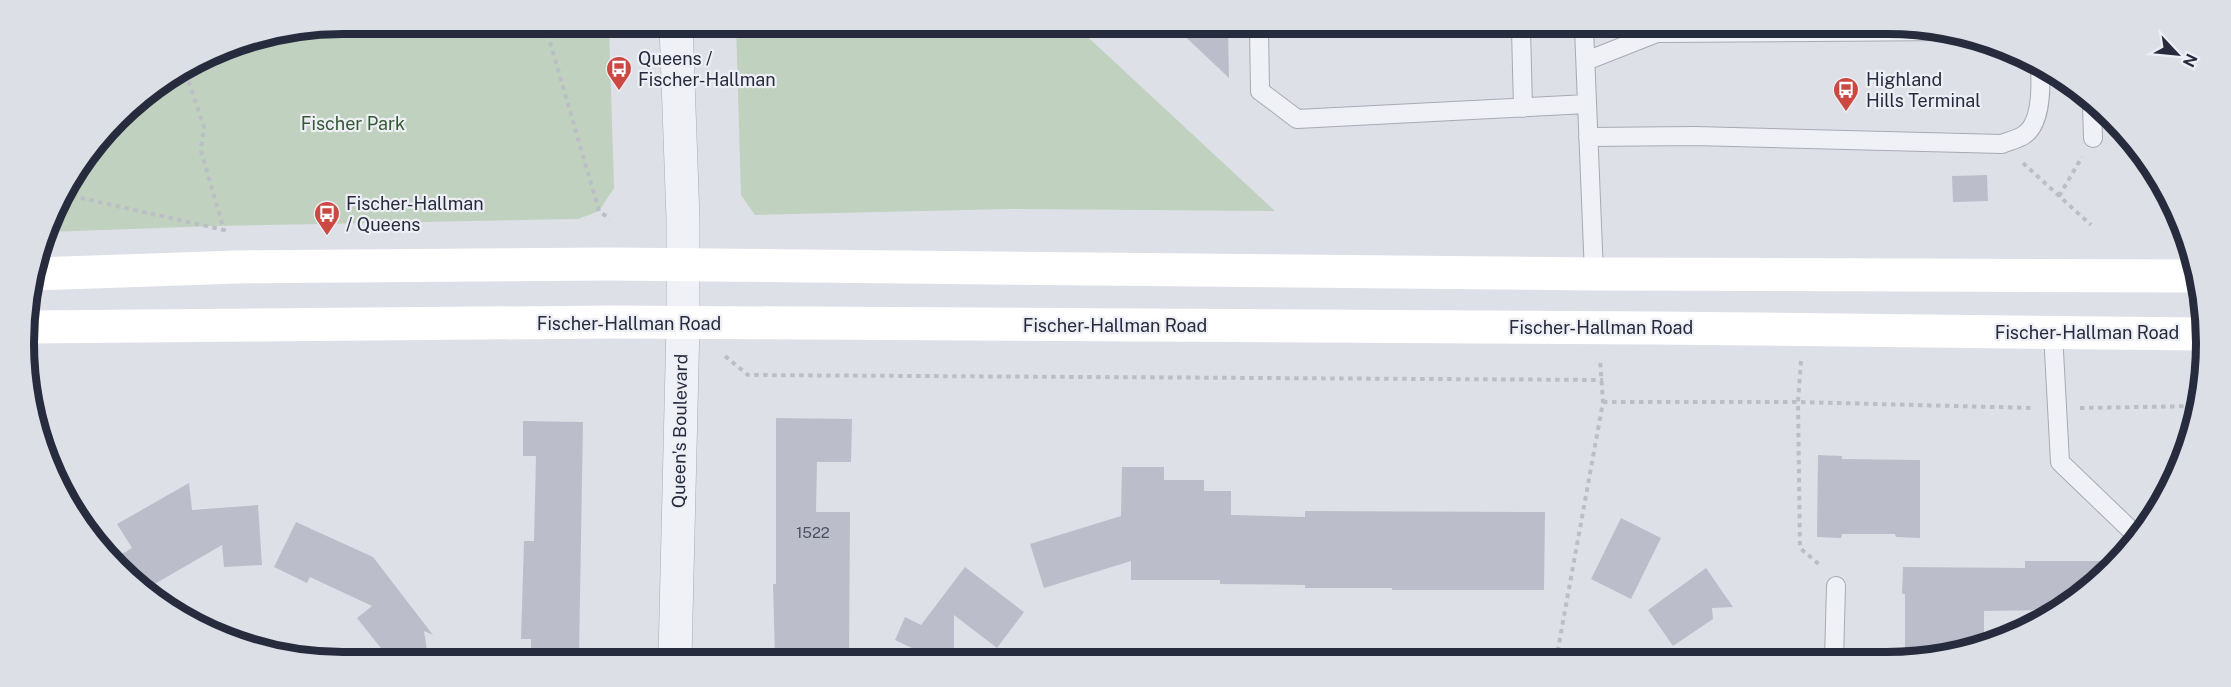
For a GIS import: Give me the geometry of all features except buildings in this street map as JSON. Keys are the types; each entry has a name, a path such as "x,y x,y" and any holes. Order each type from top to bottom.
{"main road":[{"path":"42,274 237,267 683,264 1593,274 2189,276"},
{"name":"Fischer-Hallman Road","path":"35,327 612,322 2196,334"}],"street":[{"name":"Queen's Boulevard","path":"675,652 683,324 683,207 676,34"}],"lane":[{"path":"1259,34 1260,92 1297,119 1587,104"},
{"path":"1521,34 1523,108"},
{"path":"1584,34 1593,274"},
{"path":"1586,61 1654,34"},
{"path":"1588,137 1695,136 2002,144 2026,134 2038,112 2040,75"},
{"path":"2092,112 2092,138"},
{"path":"2053,333 2060,462 2133,532"},
{"path":"1834,652 1836,586"}],"path":[{"path":"548,34 599,211 610,219"},
{"path":"72,196 224,230 201,151 204,128 187,77"},
{"path":"2059,196 2092,138"},
{"path":"2002,144 2091,225"},
{"path":"683,324 748,375 1603,380 1603,402 1557,652"},
{"path":"1803,331 1798,402 1800,548 1829,573 1836,586"},
{"path":"1603,402 1798,402 2058,409 2190,406"}],"green space":[{"name":"Fischer Park","path":"344,34 609,34 614,188 599,211 578,219 215,226 56,232 66,207 98,155 125,125 155,98 189,76 244,51 283,40"},
{"path":"736,34 1085,34 1275,211 1009,209 755,215 741,195"}],"place":[{"name":"Queens / Fischer-Hallman","path":"619,92"},
{"name":"Highland Hills Terminal","path":"1846,113"},
{"name":"Fischer-Hallman / Queens","path":"327,237"}]}
